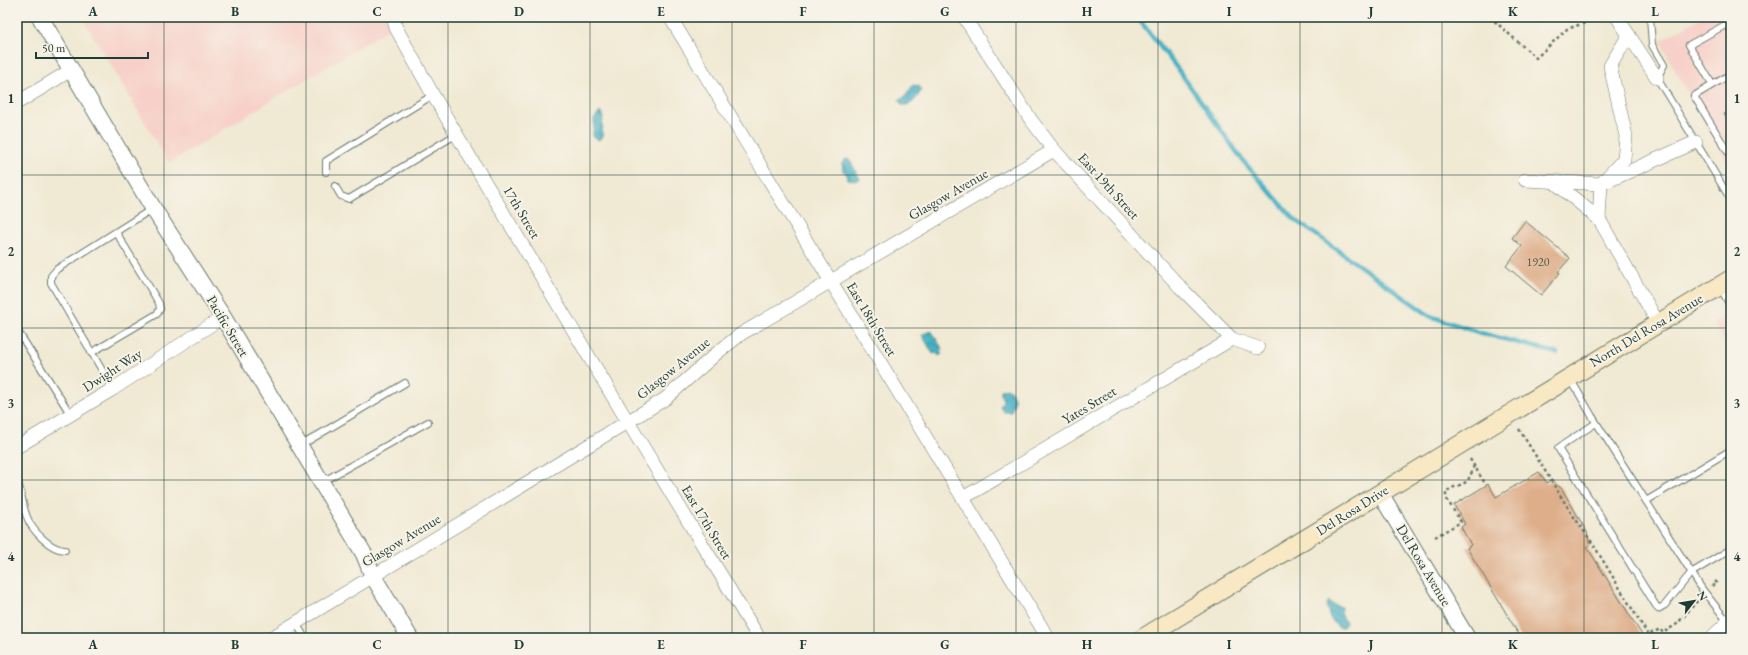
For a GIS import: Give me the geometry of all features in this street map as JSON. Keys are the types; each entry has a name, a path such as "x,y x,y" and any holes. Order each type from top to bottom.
{"main road":[{"name":"North Del Rosa Avenue","path":"1565,379 1725,282"},
{"name":"Del Rosa Drive","path":"1143,638 1565,379"}],"street":[{"name":"Pacific Street","path":"40,17 153,208 223,316 322,482 364,554 373,576 410,638"},
{"name":"17th Street","path":"393,17 396,28 433,95 628,422"},
{"name":"East 18th Street","path":"670,17 1048,638"},
{"name":"East 19th Street","path":"964,17 1031,120 1054,150 1180,287 1232,339 1258,348"},
{"path":"1617,17 1658,78"},
{"path":"1598,219 1601,184 1624,159 1626,136 1610,66 1629,35"},
{"path":"17,103 71,70"},
{"path":"1525,180 1601,184 1696,142"},
{"name":"Glasgow Avenue","path":"271,638 664,399 717,353 742,334 1054,150"},
{"path":"1553,181 1598,219 1658,323"},
{"name":"Dwight Way","path":"17,447 113,390 223,316"},
{"name":"Yates Street","path":"963,498 1232,339"},
{"name":"East 17th Street","path":"628,422 759,638"},
{"name":"Del Rosa Avenue","path":"1380,493 1467,638"},
{"path":"1716,636 1729,620"}],"lane":[{"path":"1650,17 1652,45 1664,65 1658,78 1731,200"},
{"path":"1712,84 1689,45 1727,24 1729,17"},
{"path":"1727,24 1731,31"},
{"path":"1731,74 1694,96 1731,157"},
{"path":"326,172 326,161 433,95"},
{"path":"335,186 341,196 350,200 457,134"},
{"path":"113,390 51,283 51,276 57,269 153,208"},
{"path":"91,353 157,314 160,309 159,303 116,232"},
{"path":"1725,282 1731,307"},
{"path":"17,330 71,415"},
{"path":"1565,379 1596,423 1691,573 1702,589 1729,620"},
{"path":"300,446 405,383"},
{"path":"322,482 428,422"},
{"path":"1596,423 1558,448 1658,609 1665,605 1691,573 1731,549"},
{"path":"1646,501 1731,450"},
{"path":"17,480 21,490 27,518 40,537 58,550 66,550"},
{"path":"296,623 305,638"}],"path":[{"path":"1490,17 1536,58 1567,29 1602,17"},
{"path":"1470,459 1486,485"},
{"path":"1435,537 1461,522 1446,498 1446,492 1451,488 1460,486 1470,478 1474,465"},
{"path":"1643,638 1648,635"}],"shaded area":[{"path":"82,17 408,17 169,163"},
{"path":"1702,17 1731,17 1731,169 1683,85 1660,41"},
{"path":"1731,312 1731,350 1713,323"}],"water":[{"path":"913,85 919,86 921,91 911,103 902,105 899,100 905,97"},
{"path":"600,112 603,114 602,137 599,140 593,137 593,132 594,119"},
{"path":"846,159 850,160 860,179 847,179 846,173 843,171 842,163"},
{"path":"931,330 943,350 941,351 942,354 939,356 936,353 933,354 922,335"},
{"path":"1007,388 1011,391 1015,400 1011,412 1004,412 1000,407 1003,400 1001,390"},
{"path":"1329,601 1332,604 1341,607 1341,613 1346,623 1343,627 1339,628 1330,618 1326,605"}],"building":[{"path":"1731,111 1731,125 1724,114"},
{"path":"1525,221 1570,258 1558,272 1560,273 1541,295 1506,266 1522,246 1512,238"},
{"path":"1539,472 1547,483 1551,480 1562,489 1587,532 1590,545 1587,547 1642,635 1636,638 1521,638 1467,548 1471,545 1461,527 1465,524 1454,505 1488,484 1496,497"}],"waterway":[{"path":"1137,17 1177,68 1243,161 1294,219 1430,316 1481,333 1557,353"}]}
